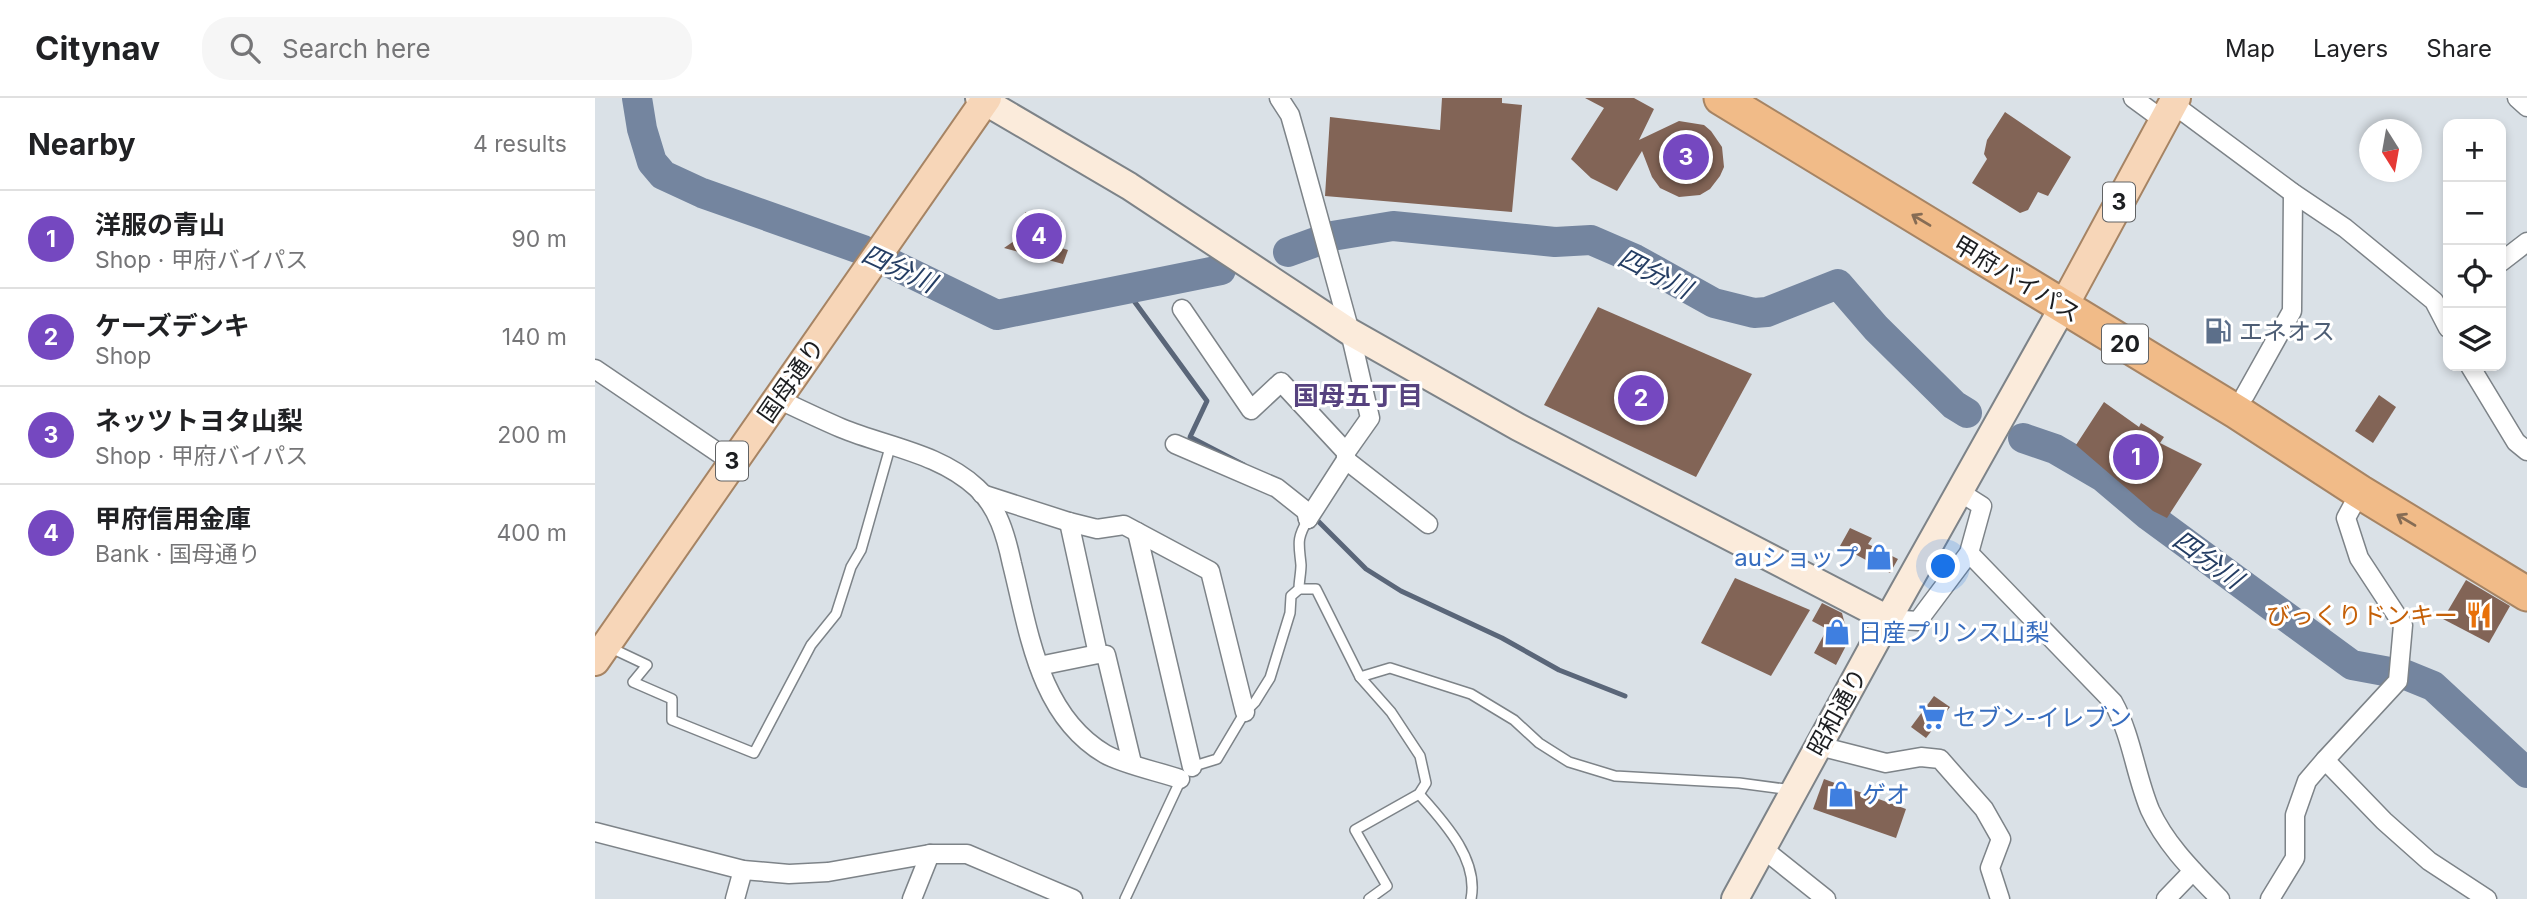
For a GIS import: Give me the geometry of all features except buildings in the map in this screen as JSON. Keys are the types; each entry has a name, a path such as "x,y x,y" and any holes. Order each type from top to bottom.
{"highway":[{"name":"甲府バイパス","path":"1721,98 2245,395 2527,569"},
{"name":"甲府バイパス","path":"1763,98 2360,492 2527,594"}],"main road":[{"name":"国母通り","path":"600,653 732,461 879,255 984,99"},
{"name":"3","path":"2068,297 2170,107"}],"street":[{"path":"1279,98 1290,115 1299,143 1350,332 1370,418 1308,519"},
{"path":"2133,98 2170,107 2441,297"},
{"path":"2517,98 2527,107"},
{"path":"984,99 1129,186 1350,332 1518,427 1888,619 1918,621 1969,553 1982,506 1960,492"},
{"path":"2245,395 2292,311 2293,193"},
{"path":"2506,258 2527,242"},
{"name":"昭和通り","path":"1735,899 2068,297"},
{"path":"1182,309 1251,410 1281,382 1346,456 1428,524"},
{"path":"595,369 732,461"},
{"path":"2473,371 2516,442 2527,451"},
{"path":"778,399 842,429 933,459 977,488 997,514 1006,536 1034,655 1050,695 1076,734 1107,755 1132,763 1186,773 1137,532"},
{"path":"1175,444 1277,488 1306,511 1308,519"},
{"path":"2270,899 2295,858 2295,815 2307,781 2398,681 2403,625 2359,558 2346,518 2360,492"},
{"path":"982,494 1069,522 1097,528 1124,525 1210,571 1245,712"},
{"path":"1069,522 1098,654"},
{"path":"1969,553 2113,702 2125,722 2149,807 2161,833 2220,899"},
{"path":"1039,666 1098,654 1107,655 1132,763"},
{"path":"1819,746 1886,764 1921,757 1940,759 1984,809 2001,839 1990,868 2000,899"},
{"path":"2325,760 2384,821 2428,861 2487,899"},
{"path":"595,832 743,870 789,874 828,872 930,854 967,854 1073,899"},
{"path":"1762,848 1826,899"},
{"path":"912,899 930,854"},
{"path":"735,899 743,870"},
{"path":"2166,899 2193,871"}],"lane":[{"path":"600,653 647,664 633,682 672,699 672,720 754,753 811,645 836,614 851,567 861,550 891,444"},
{"path":"1299,589 1301,566 1297,545 1299,534 1308,519"},
{"path":"1125,899 1186,773 1217,759 1245,712 1255,702 1270,678 1290,613 1291,596 1299,589 1317,589 1360,677 1391,712 1420,756 1426,783 1419,794 1355,830 1387,886 1369,899"},
{"path":"1360,677 1390,668 1471,694 1514,720 1539,743 1569,762 1615,776 1726,782 1794,790"},
{"path":"1419,794 1447,825 1468,865 1471,899"}],"waterway":[{"name":"四分川","path":"637,98 642,129 652,162 663,175 702,193 863,250 997,315 1221,270"},
{"name":"四分川","path":"1288,252 1332,236 1393,226 1555,242 1591,240 1635,259 1714,303 1754,313 1767,312 1838,284 1876,328 1954,405 1967,413"},
{"path":"1126,290 1207,401 1190,437 1244,465"},
{"name":"四分川","path":"2023,438 2055,449 2103,477 2149,516 2352,665 2406,675 2433,686 2527,773"},
{"path":"1313,516 1366,569 1401,591 1502,638 1559,670 1625,696"}],"place":[{"name":"ネッツトヨタ山梨","path":"1686,157"},
{"name":"甲府信用金庫","path":"1039,236"},
{"name":"エネオス","path":"2218,331"},
{"name":"ケーズデンキ","path":"1641,398"},
{"name":"洋服の青山","path":"2136,457"},
{"name":"auショップ","path":"1879,557"},
{"name":"びっくりドンキー","path":"2479,615"},
{"name":"日産プリンス山梨","path":"1837,632"},
{"name":"セブン-イレブン","path":"1932,717"},
{"name":"ゲオ","path":"1841,794"}],"district":[{"name":"国母五丁目","path":"1358,395"}]}
